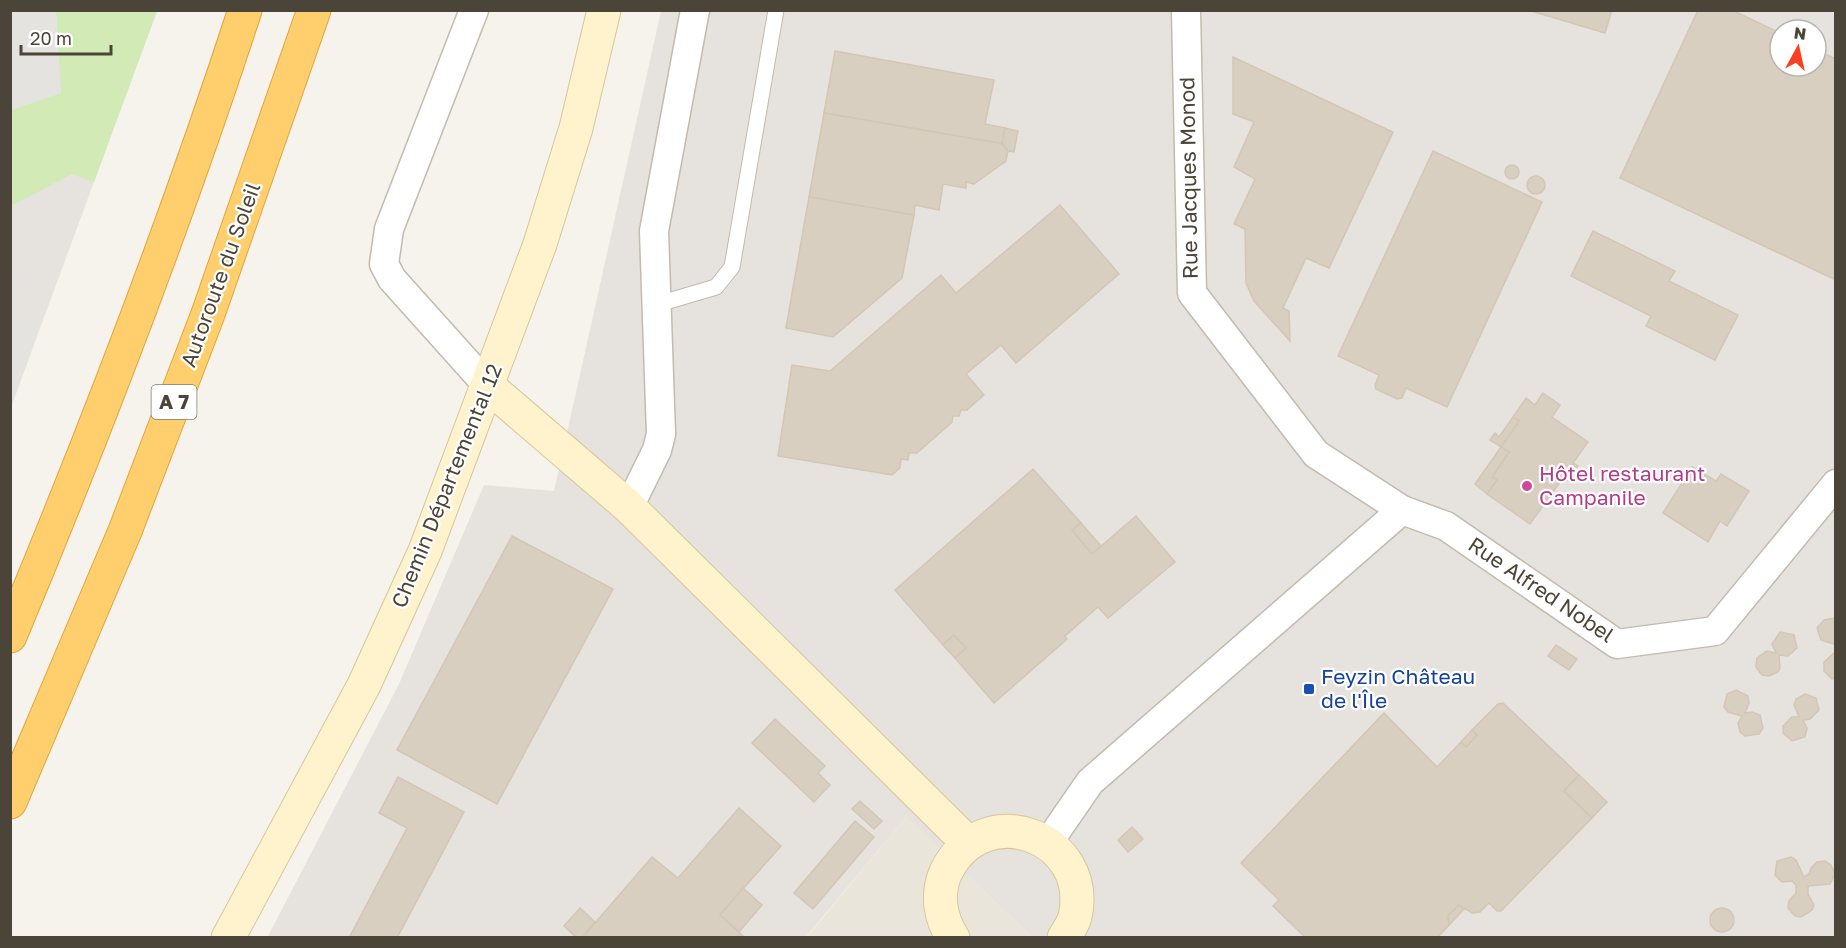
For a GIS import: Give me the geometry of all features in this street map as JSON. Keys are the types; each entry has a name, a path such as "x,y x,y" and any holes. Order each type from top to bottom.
{"highway":[{"path":"10,636 59,519 146,295 199,150 245,10"},
{"name":"Autoroute du Soleil","path":"10,802 125,531 212,303 314,10"}],"main road":[{"name":"Chemin Départemental 12","path":"228,938 364,685 425,551 540,244 576,128 604,10"},
{"path":"488,386 630,507 968,843"},
{"path":"952,938 945,926 940,903 942,880 952,860 968,843 987,834 1008,831 1029,834 1048,843 1067,863 1076,890 1075,918 1064,938"}],"street":[{"path":"474,10 388,230 384,264 392,279 488,386"},
{"path":"630,507 657,450 661,434 654,231 694,10"},
{"name":"Rue Jacques Monod","path":"1186,10 1192,292 1316,454 1402,510"},
{"name":"Rue Alfred Nobel","path":"1402,510 1446,526 1617,644 1715,632 1836,484"},
{"path":"1048,843 1090,782 1402,510"}],"lane":[{"path":"655,305 716,286 732,267 776,10"}],"shaded area":[{"path":"10,11 56,11 61,93 11,110"},
{"path":"11,11 157,11 11,407"},
{"path":"661,11 1835,11 1835,937 1032,937 906,817 806,937 267,938 399,684 484,485 554,491"},
{"path":"11,274 22,278 13,306 42,321 11,407"},
{"path":"906,817 1032,937 806,938"}],"green space":[{"path":"56,11 157,11 94,182 72,174 11,206 11,110 61,93"}],"building":[{"path":"1528,10 1612,10 1605,33"},
{"path":"1698,10 1732,10 1768,27 1768,78 1828,78 1828,55 1836,59 1836,280 1620,178"},
{"path":"835,51 994,80 985,124 1005,128 1004,144 824,113"},
{"path":"1233,57 1393,132 1329,268 1306,258 1283,308 1289,311 1290,341 1254,301 1246,283 1245,229 1234,224 1255,179 1234,167 1254,122 1233,114"},
{"path":"824,113 1004,144 1008,151 1006,161 974,184 966,182 966,188 943,184 939,210 915,205 914,215 809,197"},
{"path":"1005,128 1018,131 1014,152 1008,151 1002,143"},
{"path":"1433,151 1542,202 1447,407 1406,388 1402,398 1397,399 1376,389 1375,385 1379,375 1338,356"},
{"path":"1509,165 1515,165 1519,172 1515,179 1509,179 1505,175 1505,169"},
{"path":"1536,176 1542,179 1545,185 1542,191 1536,194 1530,191 1527,185 1530,179"},
{"path":"809,197 914,215 902,278 833,337 786,328"},
{"path":"1060,205 1119,274 1016,363 1001,345 966,374 984,395 967,410 961,410 959,416 953,416 952,422 917,453 909,453 908,460 901,459 900,468 892,475 778,456 792,365 830,371 941,275 956,293"},
{"path":"1593,231 1675,271 1669,281 1738,315 1715,360 1646,326 1651,316 1571,276"},
{"path":"1543,393 1560,405 1552,417 1588,442 1573,463 1578,466 1567,481 1563,478 1530,524 1487,494 1497,480 1492,477 1509,452 1501,447 1519,421 1513,417 1526,398 1535,405"},
{"path":"1513,417 1519,421 1501,447 1490,440 1495,433 1499,437"},
{"path":"1501,447 1509,452 1492,477 1497,480 1487,494 1475,484"},
{"path":"1692,467 1716,481 1721,474 1749,491 1727,526 1720,521 1708,542 1663,513"},
{"path":"1033,469 1081,523 1072,530 1092,554 1136,516 1175,562 1108,618 1098,607 1065,636 1067,639 994,703 955,658 966,648 954,635 943,645 895,590"},
{"path":"1081,523 1101,546 1092,554 1072,530"},
{"path":"512,536 613,589 497,804 397,750"},
{"path":"1836,619 1836,645 1821,640 1817,628 1824,620"},
{"path":"1780,632 1794,635 1797,648 1788,656 1779,655 1778,672 1769,676 1762,675 1756,667 1757,658 1767,651 1776,653 1772,644"},
{"path":"954,635 966,648 955,658 943,645"},
{"path":"1556,645 1577,659 1569,670 1548,656"},
{"path":"1836,651 1836,678 1832,679 1824,671 1824,662"},
{"path":"1736,690 1748,696 1749,703 1745,713 1752,712 1760,715 1763,728 1759,734 1745,736 1740,732 1738,723 1742,716 1728,712 1724,707 1727,694"},
{"path":"1805,694 1816,698 1819,710 1810,719 1803,720 1807,728 1805,737 1792,741 1783,733 1783,726 1792,717 1799,717 1794,705 1796,699"},
{"path":"1503,703 1579,775 1564,791 1592,818 1501,911 1497,911 1489,903 1480,912 1472,913 1459,905 1448,916 1449,925 1437,938 1306,938 1273,906 1279,900 1241,863 1384,713 1437,767 1461,742 1466,747 1477,735 1472,730 1498,704"},
{"path":"775,719 825,766 818,773 830,785 814,802 752,743"},
{"path":"1472,730 1477,735 1466,747 1461,742"},
{"path":"1579,775 1607,802 1592,818 1564,791"},
{"path":"398,777 464,812 397,938 349,938 407,828 379,813"},
{"path":"860,801 882,821 874,829 852,809"},
{"path":"739,808 781,846 720,915 745,938 582,938 652,857 678,878"},
{"path":"855,821 874,837 813,909 794,893"},
{"path":"1132,827 1143,839 1128,852 1118,840"},
{"path":"1791,857 1796,860 1804,877 1809,874 1817,862 1825,861 1831,865 1835,874 1830,884 1808,886 1808,894 1814,905 1812,910 1801,917 1795,916 1788,908 1789,901 1796,893 1796,885 1792,881 1782,882 1775,875 1777,861"},
{"path":"743,888 762,905 739,932 720,915"},
{"path":"1459,905 1464,909 1449,925 1448,916"},
{"path":"580,908 595,922 582,938 577,938 564,926"},
{"path":"1722,908 1731,911 1734,920 1731,929 1722,932 1713,929 1710,920 1713,911"}],"place":[{"name":"Hôtel restaurant Campanile","path":"1527,486"},
{"name":"Feyzin Château de l'Île","path":"1309,689"}]}
